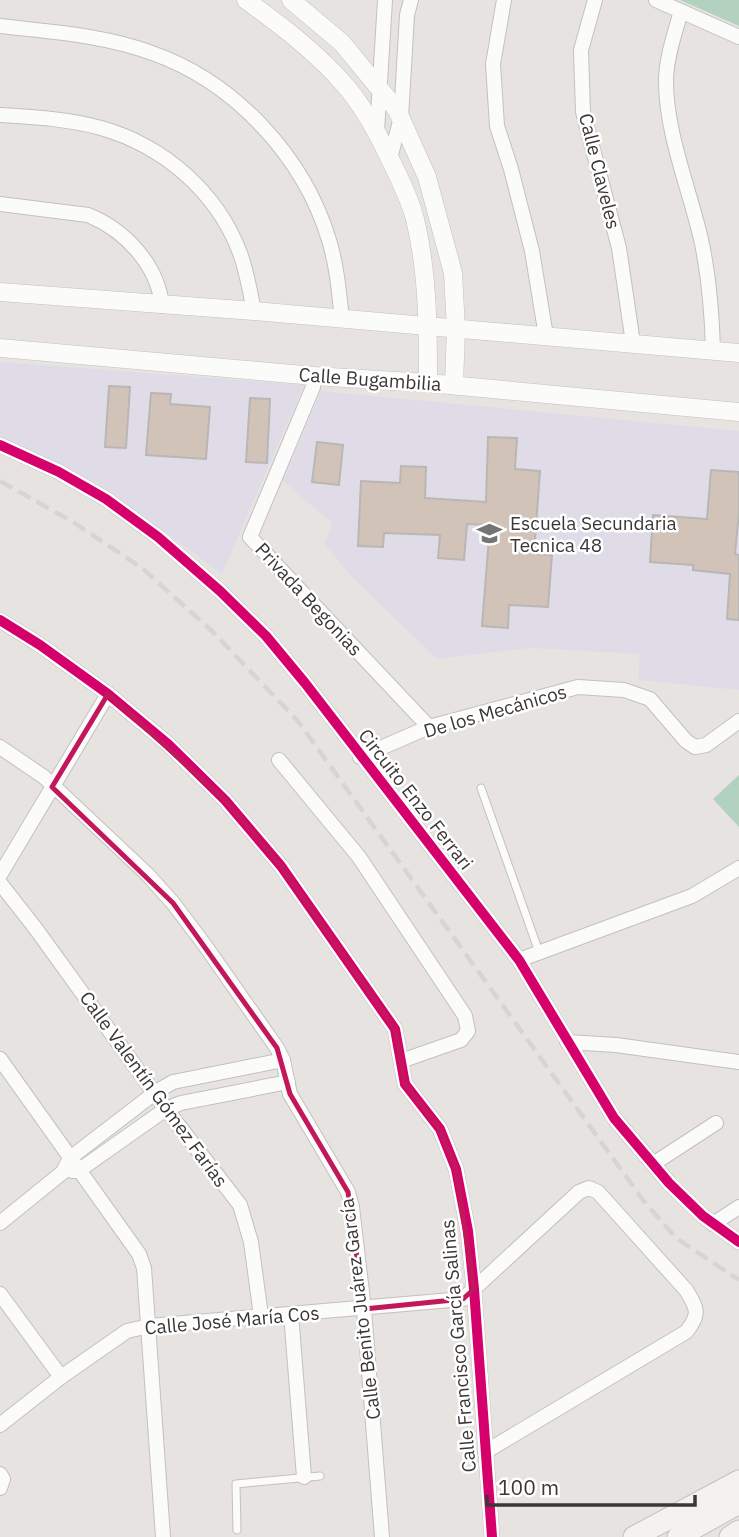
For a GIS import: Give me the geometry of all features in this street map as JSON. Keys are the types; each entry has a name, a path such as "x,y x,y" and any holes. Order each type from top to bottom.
{"main road":[{"path":"634,1537 739,1481"},
{"path":"678,1537 739,1503"},
{"path":"702,1537 739,1516"},
{"path":"730,1537 739,1531"}],"street":[{"path":"246,0 296,37 344,84 377,131 390,158 414,216 424,262 428,383"},
{"path":"291,0 342,43 397,110 428,177 453,273 456,329 454,385"},
{"path":"377,131 385,0"},
{"path":"390,158 401,118 407,15 411,0"},
{"path":"504,0 493,64 497,126 512,169 532,251 546,336"},
{"name":"Calle Claveles","path":"595,0 581,50 583,112 620,248 633,343"},
{"path":"656,0 739,37"},
{"path":"681,11 669,53 666,79 669,116 701,241 711,298 713,350"},
{"path":"0,26 99,39 153,53 209,82 236,102 284,151 313,200 332,253 341,319"},
{"path":"0,115 74,122 101,128 134,140 173,163 214,205 234,239 246,270 254,311"},
{"path":"0,204 88,215 101,220 124,236 138,251 161,290 162,306"},
{"path":"0,292 739,353"},
{"name":"Calle Bugambilia","path":"0,348 314,376 454,385 739,412"},
{"name":"Privada Begonias","path":"314,376 313,387 250,537 429,727"},
{"name":"Circuito Enzo Ferrari","path":"0,445 59,472 106,499 158,537 220,591 274,645 519,960 614,1118 678,1191 713,1224 739,1242"},
{"name":"Calle Francisco García Salinas","path":"0,620 51,652 108,694 168,744 225,800 281,866 395,1029 405,1084 440,1129 456,1169 468,1231 492,1537"},
{"name":"De los Mecánicos","path":"360,757 429,727 578,687 641,694 650,699 695,747 706,745 739,720"},
{"path":"0,875 108,694"},
{"name":"Calle Benito Juárez García","path":"0,747 44,777 173,902 277,1048 283,1060 290,1094 348,1192 364,1309 383,1537"},
{"path":"279,760 359,857 465,1016 468,1031 461,1041 401,1061"},
{"path":"519,960 692,896 739,868"},
{"name":"Calle Valentín Gómez Farías","path":"0,883 240,1205 251,1242 261,1316"},
{"path":"567,1042 616,1045 739,1062"},
{"path":"0,1059 69,1158 71,1171 138,1254 146,1278 163,1537"},
{"path":"69,1158 173,1082 283,1060"},
{"path":"0,1223 71,1171 166,1108 288,1082"},
{"path":"653,1164 716,1123"},
{"name":"Calle José María Cos","path":"0,1425 61,1377 127,1331 149,1326 463,1299 579,1192 589,1188 598,1192 686,1290 697,1307 695,1321 687,1332 485,1452"},
{"path":"713,1224 739,1207"},
{"path":"0,1294 61,1377"},
{"path":"291,1314 304,1478"},
{"path":"0,1474 4,1479 0,1488"}],"lane":[{"path":"481,788 539,953"},
{"path":"237,1530 236,1484 320,1476"}],"highlighted area":[{"path":"108,694 225,800 281,866 395,1029 405,1084 440,1129 456,1169 474,1289 463,1299 364,1309 348,1192 290,1094 277,1048 173,903 52,787"}],"shaded area":[{"path":"0,362 304,385 222,574 97,483 0,437"},
{"name":"Escuela Secundaria Tecnica 48","path":"321,391 739,431 739,690 638,680 640,654 530,648 437,659 352,577 324,544 332,523 283,481"}],"green space":[{"path":"680,0 739,0 739,26"},
{"path":"739,775 739,827 713,799"}],"building":[{"path":"109,386 130,387 126,448 105,447"},
{"path":"151,393 171,394 170,404 210,407 206,459 146,455"},
{"path":"250,398 270,399 267,463 246,462"},
{"path":"488,437 517,438 515,469 540,471 534,554 552,555 548,607 509,605 508,628 482,626 490,525 467,524 464,560 438,558 440,535 384,533 383,547 358,546 361,481 400,483 401,466 426,467 425,498 486,502"},
{"path":"317,442 343,445 339,485 312,482"},
{"path":"711,470 739,472 735,554 739,555 739,620 727,619 730,574 693,570 693,565 650,562 653,515 707,519"}],"railway":[{"path":"0,481 73,522 142,568 212,631 297,720 643,1200 676,1238 739,1280"}],"cycle path":[{"path":"0,445 59,472 106,499 158,537 266,636 519,960 614,1118 669,1183 703,1216 739,1242"},
{"path":"0,620 108,694 168,744 225,800 281,866 395,1029 405,1084 440,1129 456,1169 468,1231 492,1537"}],"place":[{"name":"Escuela Secundaria Tecnica 48","path":"490,534"}]}
